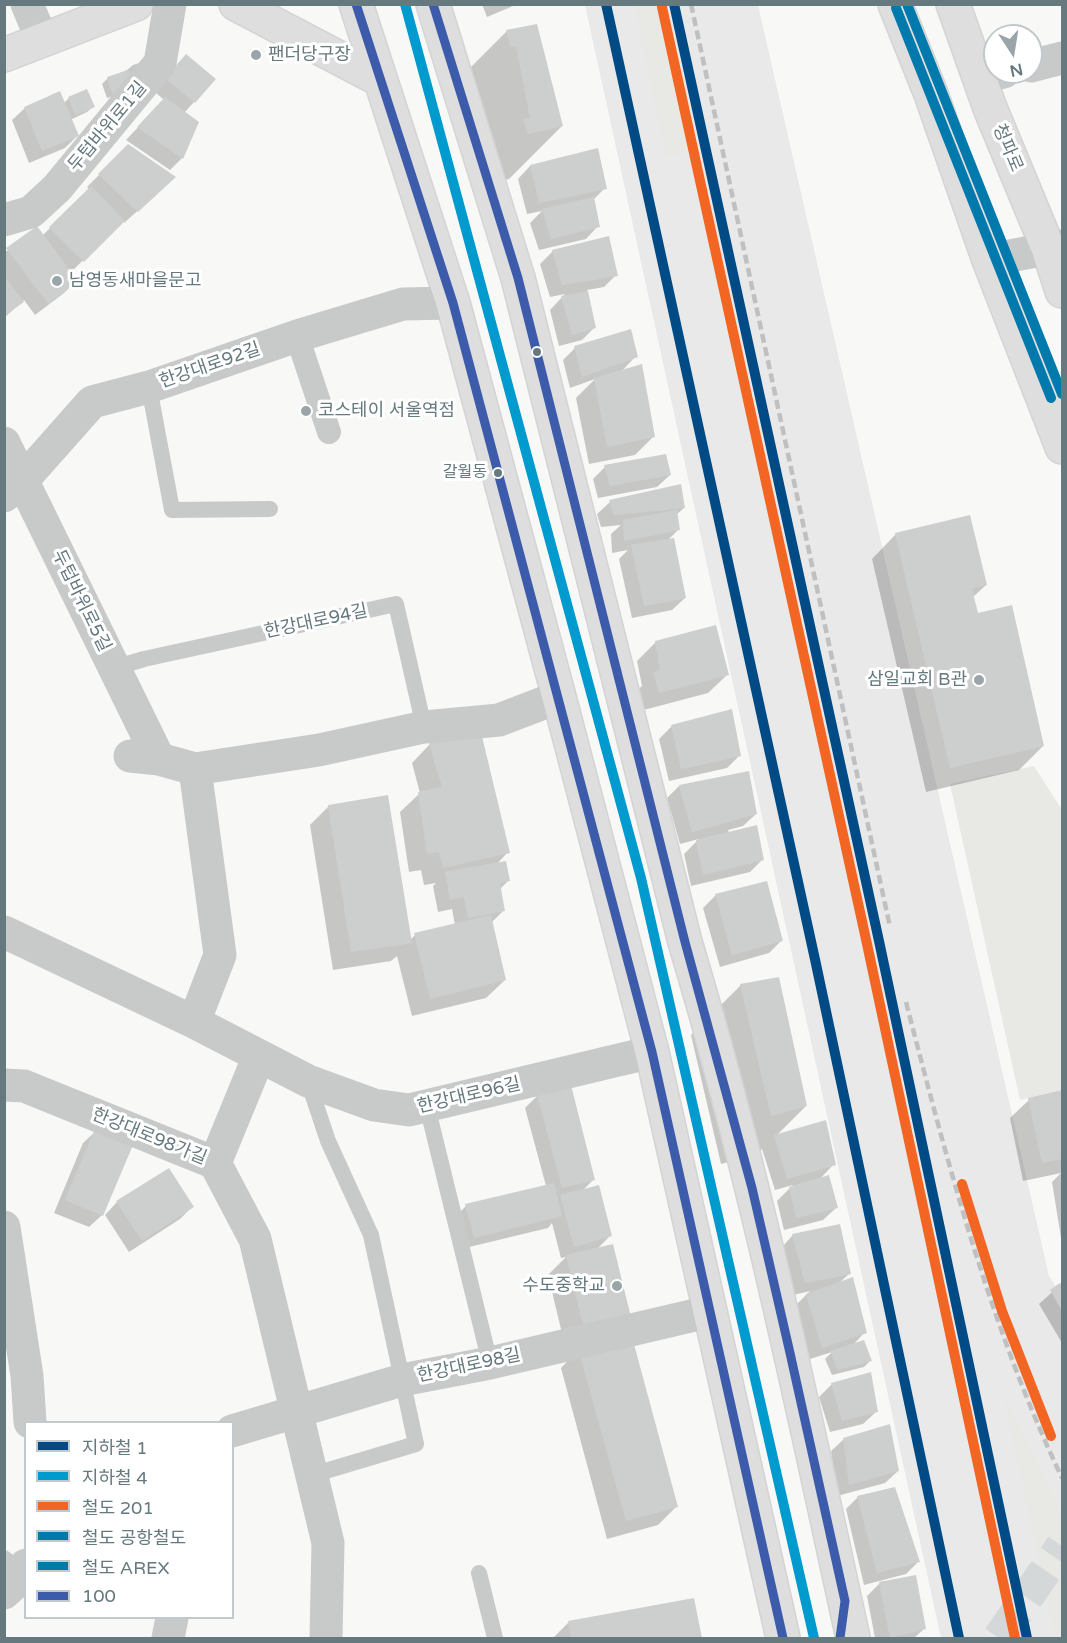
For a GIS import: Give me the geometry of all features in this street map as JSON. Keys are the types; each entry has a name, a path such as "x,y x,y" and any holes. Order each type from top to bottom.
{"main road":[{"path":"4,55 136,4"},
{"path":"237,4 379,79"},
{"path":"356,4 453,303 652,1052 708,1312 783,1638"},
{"path":"433,4 518,278 685,942 715,1042 780,1299 853,1638"},
{"path":"895,4 931,94 989,260 1062,447"},
{"name":"청파로","path":"953,4 983,59"},
{"name":"청파로","path":"995,84 1055,247 1062,291"}],"street":[{"path":"27,4 42,40"},
{"name":"두텁바위로1길","path":"4,220 31,212 57,188 160,63 170,4"},
{"path":"1043,63 1062,58"},
{"path":"989,260 1055,247"},
{"name":"한강대로92길","path":"13,488 92,402 149,387 297,336 403,304 453,303"},
{"path":"297,336 329,432"},
{"name":"두텁바위로5길","path":"4,443 13,488 114,668 144,758 195,769"},
{"path":"194,1022 219,955 195,769 318,750 424,727 499,720 559,697"},
{"name":"한강대로96길","path":"4,932 194,1022 308,1081 374,1105 409,1110 652,1052"},
{"path":"216,1163 259,1056"},
{"name":"한강대로98가길","path":"4,1085 24,1086 216,1163 255,1239 328,1543 326,1638"},
{"path":"4,1227 27,1376 30,1421"},
{"name":"한강대로98길","path":"234,1430 402,1380 490,1363 708,1312"},
{"path":"4,1593 24,1575"},
{"path":"168,1638 172,1619"}],"lane":[{"path":"149,387 172,510 270,509"},
{"name":"한강대로94길","path":"114,668 144,659 396,604 424,727"},
{"path":"308,1081 328,1141 371,1234 416,1444 312,1475"},
{"path":"427,1106 490,1363"},
{"path":"4,1558 24,1573"},
{"path":"479,1573 495,1638"},
{"path":"840,1638 845,1601"}],"shaded area":[{"path":"585,5 758,5 1049,1276 1062,1296 1062,1638 941,1638"},
{"path":"634,5 661,5 692,151 666,156"},
{"path":"1034,766 1062,810 1062,1090 1020,1100 950,784"},
{"path":"1003,1394 1062,1516 1062,1638 1056,1638"}],"building":[{"path":"537,24 563,126 528,134 523,119 530,118 516,46 510,47 506,30"},
{"path":"186,54 216,79 195,103 165,78"},
{"path":"128,70 134,86 112,93 107,77"},
{"path":"87,89 95,107 75,115 68,97"},
{"path":"60,91 79,136 42,151 24,107"},
{"path":"165,97 199,122 183,159 137,127"},
{"path":"128,144 176,177 138,212 98,174"},
{"path":"598,148 607,189 539,203 530,165"},
{"path":"91,186 125,221 84,262 49,227"},
{"path":"594,197 600,227 551,239 542,209"},
{"path":"37,226 78,281 48,304 6,248"},
{"path":"609,236 618,276 562,285 552,250"},
{"path":"4,276 24,302 4,316"},
{"path":"588,291 596,328 572,335 561,296"},
{"path":"631,329 638,357 582,377 574,346"},
{"path":"642,364 655,437 607,447 594,378"},
{"path":"666,454 671,475 610,486 604,465"},
{"path":"681,484 685,508 614,515 609,500"},
{"path":"677,510 680,530 624,541 623,520"},
{"name":"삼일교회 B관","path":"970,515 987,585 972,589 978,613 1012,605 1044,746 950,768 895,533"},
{"path":"674,538 686,598 644,606 631,545"},
{"path":"716,625 729,675 659,693 653,672 660,670 655,641"},
{"path":"732,709 741,756 681,769 671,725"},
{"path":"481,732 510,853 443,868 439,852 427,854 418,792 442,787 429,743"},
{"path":"749,771 757,814 692,832 679,785"},
{"path":"388,795 412,943 351,952 328,805"},
{"path":"757,825 764,860 703,875 696,840"},
{"path":"506,861 510,881 500,883 505,911 468,918 464,897 450,900 445,872"},
{"path":"767,881 783,941 732,955 715,894"},
{"path":"491,915 506,980 430,999 414,933"},
{"path":"779,977 807,1106 771,1116 740,984"},
{"path":"571,1085 595,1180 562,1188 537,1094"},
{"path":"1062,1090 1062,1159 1042,1163 1028,1098"},
{"path":"826,1120 836,1165 787,1179 774,1135"},
{"path":"95,1129 133,1145 103,1216 65,1200"},
{"path":"169,1168 194,1207 142,1241 116,1201"},
{"path":"829,1175 838,1208 796,1218 789,1187"},
{"path":"554,1183 562,1216 474,1238 465,1204"},
{"path":"599,1185 612,1236 574,1247 560,1195"},
{"path":"840,1224 851,1274 805,1283 792,1234"},
{"path":"613,1244 631,1317 584,1329 566,1255"},
{"path":"853,1277 867,1333 822,1348 806,1294"},
{"path":"1060,1283 1062,1285 1062,1311 1050,1290"},
{"path":"631,1333 678,1507 626,1521 578,1348"},
{"path":"864,1340 872,1361 838,1370 830,1351"},
{"path":"871,1372 878,1412 842,1421 831,1383"},
{"path":"890,1424 899,1471 849,1485 843,1438"},
{"path":"895,1487 920,1562 877,1573 857,1496"},
{"path":"916,1575 926,1629 890,1638 879,1582"},
{"path":"694,1598 702,1638 571,1638 568,1621"}],"tunnel":[{"path":"999,1638 1062,1546"}],"railway":[{"path":"691,4 890,927"},
{"path":"906,1002 955,1184 992,1304 1036,1421 1062,1478"}],"metro line":[{"name":"4","path":"405,4 641,878 814,1638"},
{"name":"1","path":"606,4 816,964 959,1638"},
{"name":"1","path":"674,4 879,941 1027,1638"}],"rail line":[{"name":"공항철도","path":"907,4 1062,394"},
{"name":"201","path":"662,7 867,944 1015,1638"},
{"name":"AREX","path":"896,8 1051,398"},
{"name":"201","path":"962,1184 1002,1311 1051,1436"}],"transit line":[{"name":"100","path":"356,4 453,303 652,1052 783,1638"},
{"name":"100","path":"433,4 518,278 685,942 752,1188 845,1601 840,1638"}],"place":[{"name":"팬더당구장","path":"256,55"},
{"name":"남영동새마을문고","path":"57,281"},
{"name":"코스테이 서울역점","path":"306,411"},
{"name":"갈월동","path":"498,473"},
{"name":"삼일교회 B관","path":"979,680"},
{"name":"수도중학교","path":"617,1286"}]}
